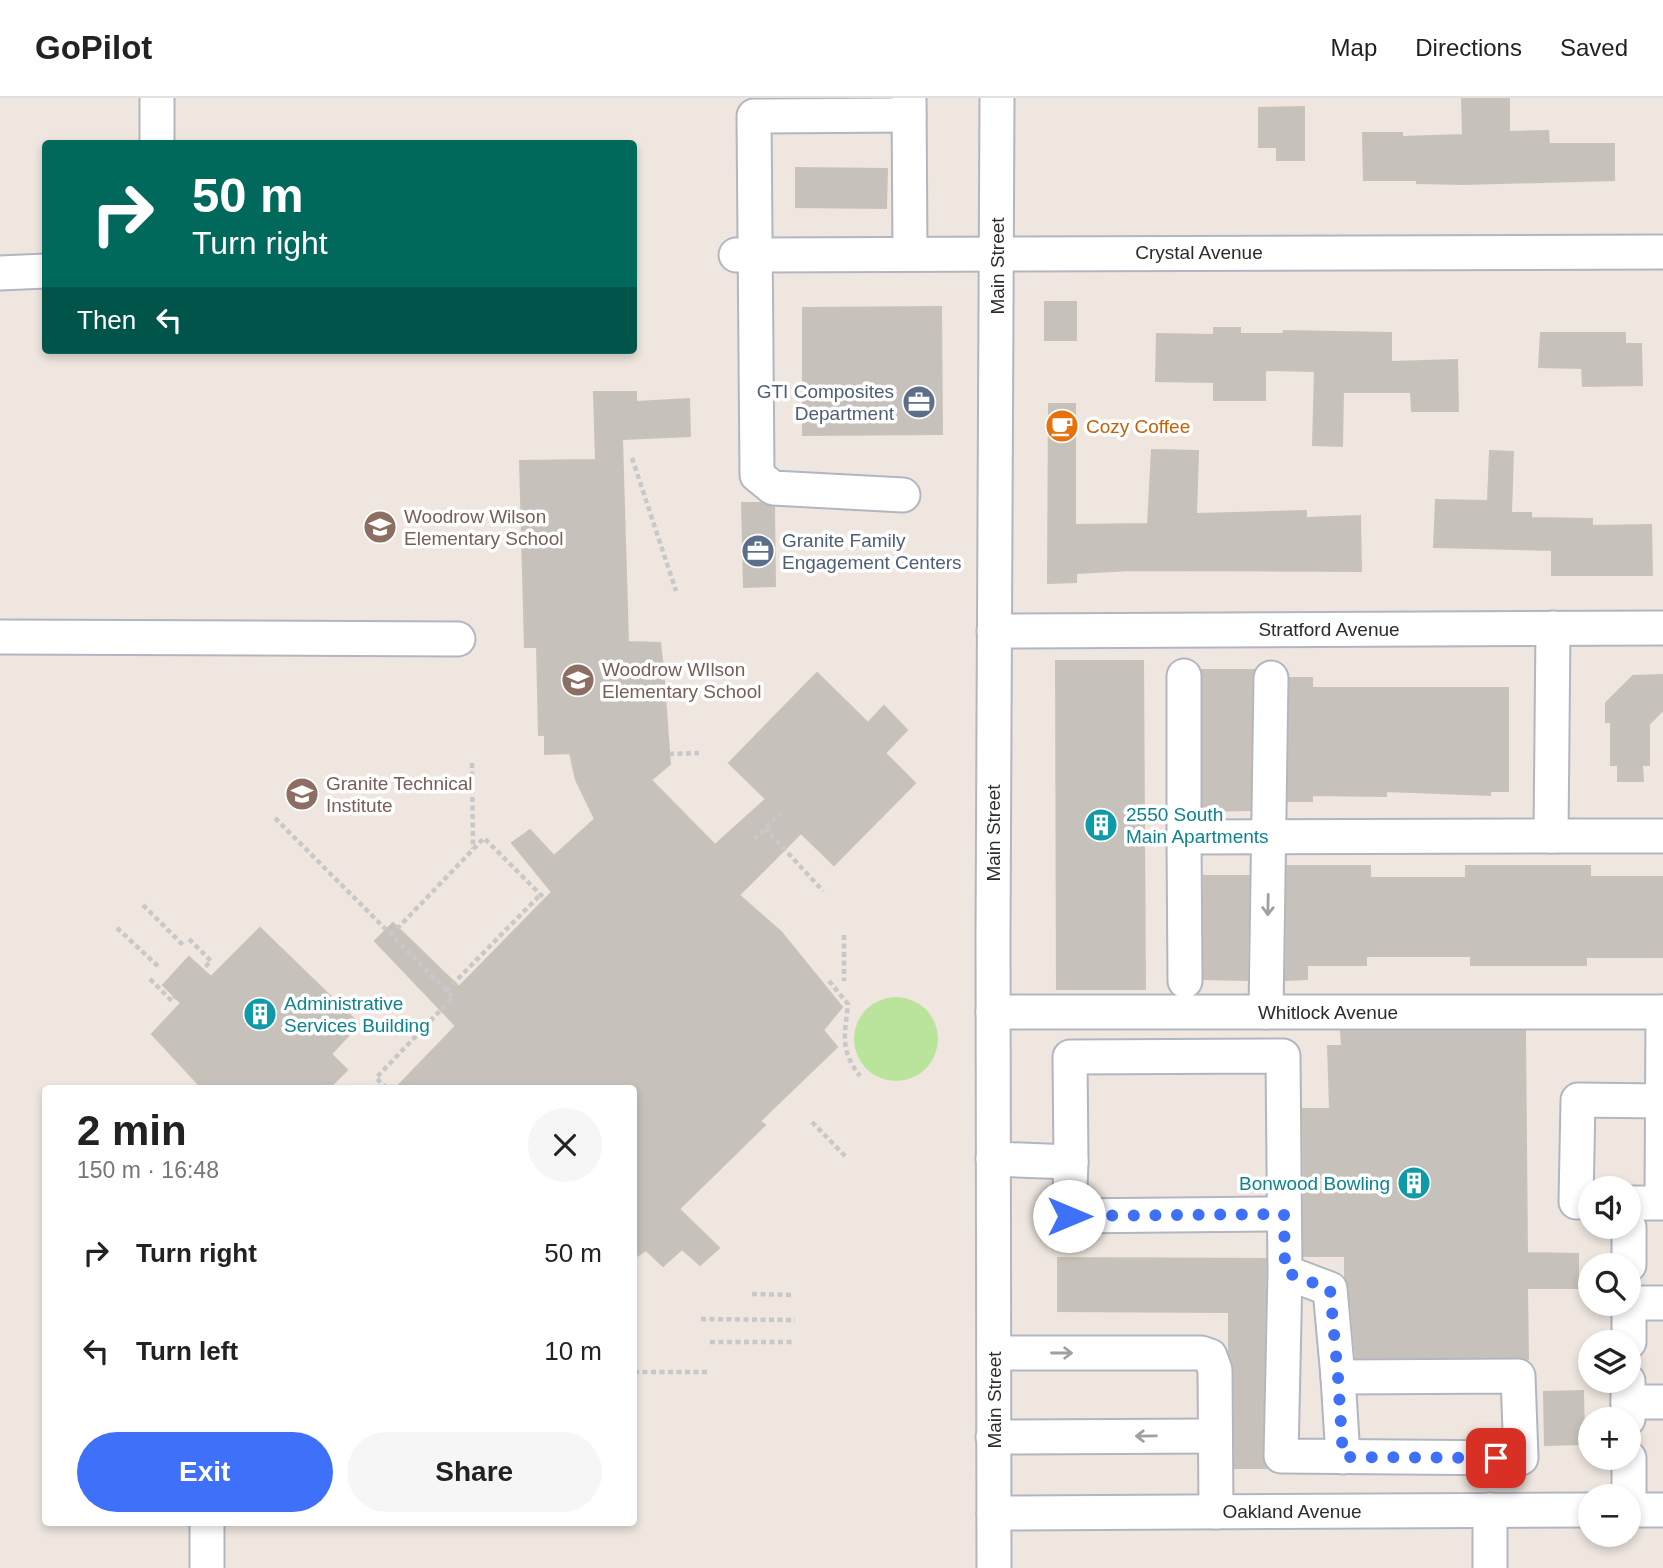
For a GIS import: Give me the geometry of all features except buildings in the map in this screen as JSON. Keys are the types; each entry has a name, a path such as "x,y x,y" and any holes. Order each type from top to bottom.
{"street":[{"path":"157,98 157,140"},
{"name":"Main Street","path":"994,1568 993,1012 997,98"},
{"path":"903,495 773,488 757,475 746,254 754,116 909,106 910,253"},
{"name":"Crystal Avenue","path":"746,254 1663,252"},
{"path":"0,272 42,271"},
{"path":"1551,836 1553,628"},
{"name":"Stratford Avenue","path":"994,631 1663,628"},
{"path":"0,637 458,639"},
{"path":"1184,676 1185,981"},
{"path":"1266,1012 1271,678"},
{"path":"1184,836 1663,836"},
{"name":"Whitlock Avenue","path":"993,1012 1663,1012"},
{"path":"1641,1203 1662,1203 1663,1012"},
{"path":"1284,1214 1069,1216 1070,1057 1283,1056 1285,1272 1281,1456 1521,1458 1518,1376 1338,1377"},
{"path":"1578,1202 1578,1100 1662,1101"},
{"path":"993,1159 1071,1162"},
{"path":"1285,1272 1330,1289 1343,1457"},
{"path":"1641,1303 1663,1303"},
{"path":"994,1353 1201,1353 1210,1356 1215,1370 1216,1512"},
{"path":"1628,1401 1663,1402"},
{"path":"993,1437 1215,1436"},
{"path":"1490,1510 1490,1568"},
{"name":"Oakland Avenue","path":"994,1513 1578,1510"},
{"path":"1641,1510 1663,1510"},
{"path":"207,1526 207,1568"}],"path":[{"path":"632,458 676,591"},
{"path":"669,754 699,753"},
{"path":"472,763 473,850"},
{"path":"754,838 781,813"},
{"path":"275,818 453,998 376,1078 384,1085"},
{"path":"765,828 823,891"},
{"path":"391,935 485,838 543,897 446,991"},
{"path":"143,905 183,945"},
{"path":"117,928 160,968"},
{"path":"844,935 844,981"},
{"path":"189,939 211,961 203,969"},
{"path":"150,979 172,1001 175,997"},
{"path":"829,981 848,1004 844,1040 848,1061 860,1076"},
{"path":"812,1122 846,1157"},
{"path":"752,1294 794,1294"},
{"path":"701,1319 795,1320"},
{"path":"710,1342 795,1342"},
{"path":"637,1372 710,1372"}],"green space":[{"path":"888,997 904,997 920,1004 931,1015 938,1031 935,1055 926,1069 904,1081 888,1081 872,1074 861,1063 854,1047 854,1031 861,1015 872,1004"}],"place":[{"name":"GTI Composites Department","path":"919,402"},
{"name":"Cozy Coffee","path":"1062,426"},
{"name":"Woodrow Wilson Elementary School","path":"380,527"},
{"name":"Granite Family Engagement Centers","path":"758,551"},
{"name":"Woodrow WIlson Elementary School","path":"578,680"},
{"name":"Granite Technical Institute","path":"302,794"},
{"name":"2550 South Main Apartments","path":"1101,825"},
{"name":"Administrative Services Building","path":"260,1014"},
{"name":"Bonwood Bowling","path":"1414,1183"}],"route":[{"path":"1069,1216 1284,1214 1285,1272 1330,1289 1343,1457 1496,1458"}]}
